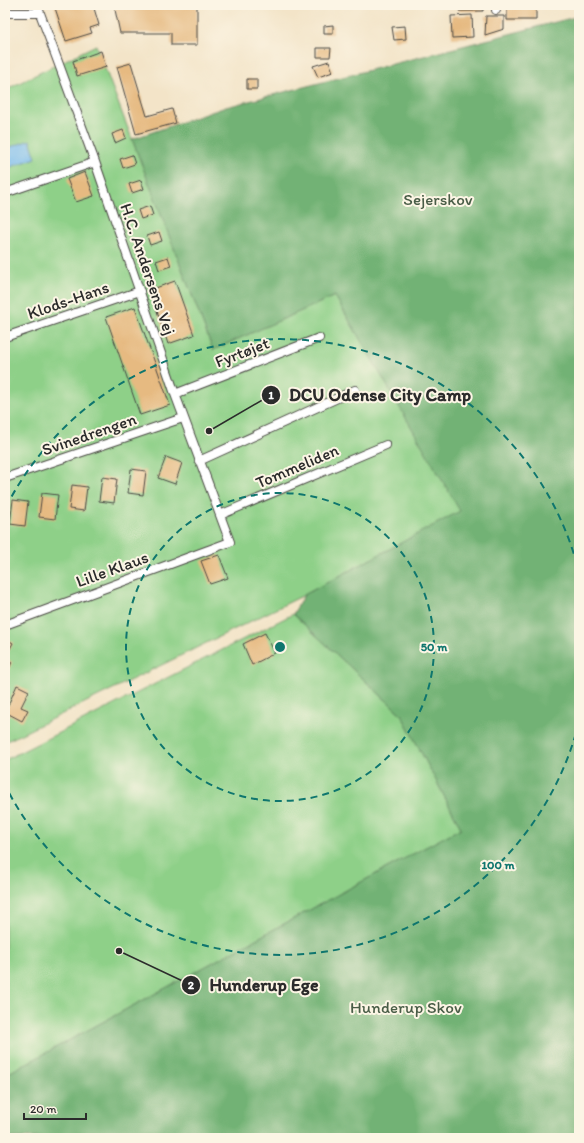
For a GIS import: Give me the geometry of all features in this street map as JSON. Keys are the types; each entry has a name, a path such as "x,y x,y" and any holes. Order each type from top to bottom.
{"lane":[{"path":"5,13 38,9"},
{"name":"H.C. Andersens Vej","path":"38,9 95,162 183,418 230,542"},
{"path":"5,193 95,162"},
{"name":"Klods-Hans","path":"5,337 140,291"},
{"name":"Fyrtøjet","path":"175,394 319,338"},
{"path":"199,461 355,390"},
{"name":"Svinedrengen","path":"5,478 183,418"},
{"name":"Tommeliden","path":"220,515 386,445"},
{"name":"Lille Klaus","path":"5,625 230,542"}],"green space":[{"name":"Sejerskov","path":"579,16 579,1138 5,1138 5,1075 461,828 401,714 293,614 304,595 460,511 335,296 213,350 132,139 226,107"},
{"path":"96,45 213,350 335,296 461,511 304,595 5,742 5,90"},
{"path":"293,614 401,714 461,828 5,1075 5,760"}],"water":[{"path":"30,140 36,158 5,169 5,149"}],"building":[{"path":"54,5 93,5 99,25 90,28 92,33 66,41"},
{"path":"114,5 197,5 197,45 171,45 171,33 120,33"},
{"path":"459,5 483,5 483,11 459,11"},
{"path":"507,5 536,5 536,20 507,20"},
{"path":"472,15 473,37 452,38 451,16"},
{"path":"486,16 504,16 504,29 485,35"},
{"path":"333,25 333,34 324,34 324,26"},
{"path":"405,26 406,39 394,40 392,27"},
{"path":"317,48 331,48 330,57 317,57"},
{"path":"101,51 106,67 77,76 73,61"},
{"path":"329,61 333,72 318,77 313,66"},
{"path":"131,63 147,116 172,109 176,123 136,134 117,67"},
{"path":"247,79 257,79 257,89 247,89"},
{"path":"123,130 126,138 115,143 112,134"},
{"path":"132,155 135,164 123,168 120,159"},
{"path":"85,172 94,196 76,202 67,179"},
{"path":"141,180 144,189 132,193 129,184"},
{"path":"150,206 153,215 141,219 138,210"},
{"path":"159,232 162,241 150,245 147,236"},
{"path":"168,257 171,266 159,270 156,261"},
{"path":"175,281 194,335 168,344 150,290"},
{"path":"135,307 170,405 140,415 106,317"},
{"path":"166,457 182,463 175,484 158,478"},
{"path":"131,469 146,471 143,495 128,493"},
{"path":"102,477 117,479 114,503 99,501"},
{"path":"72,485 87,487 84,511 69,509"},
{"path":"42,493 58,495 55,519 39,517"},
{"path":"13,500 28,502 25,526 10,524"},
{"path":"219,555 228,578 210,584 201,561"},
{"path":"265,633 275,653 252,665 243,644"},
{"path":"5,638 13,643 5,658"},
{"path":"5,658 12,662 7,673 5,672"},
{"path":"17,685 29,691 21,707 28,710 22,721 5,712"}],"place":[{"name":"DCU Odense City Camp","path":"209,431"},
{"name":"Hunderup Ege","path":"119,951"}],"park label":[{"name":"Hunderup Skov","path":"406,1007"}]}
